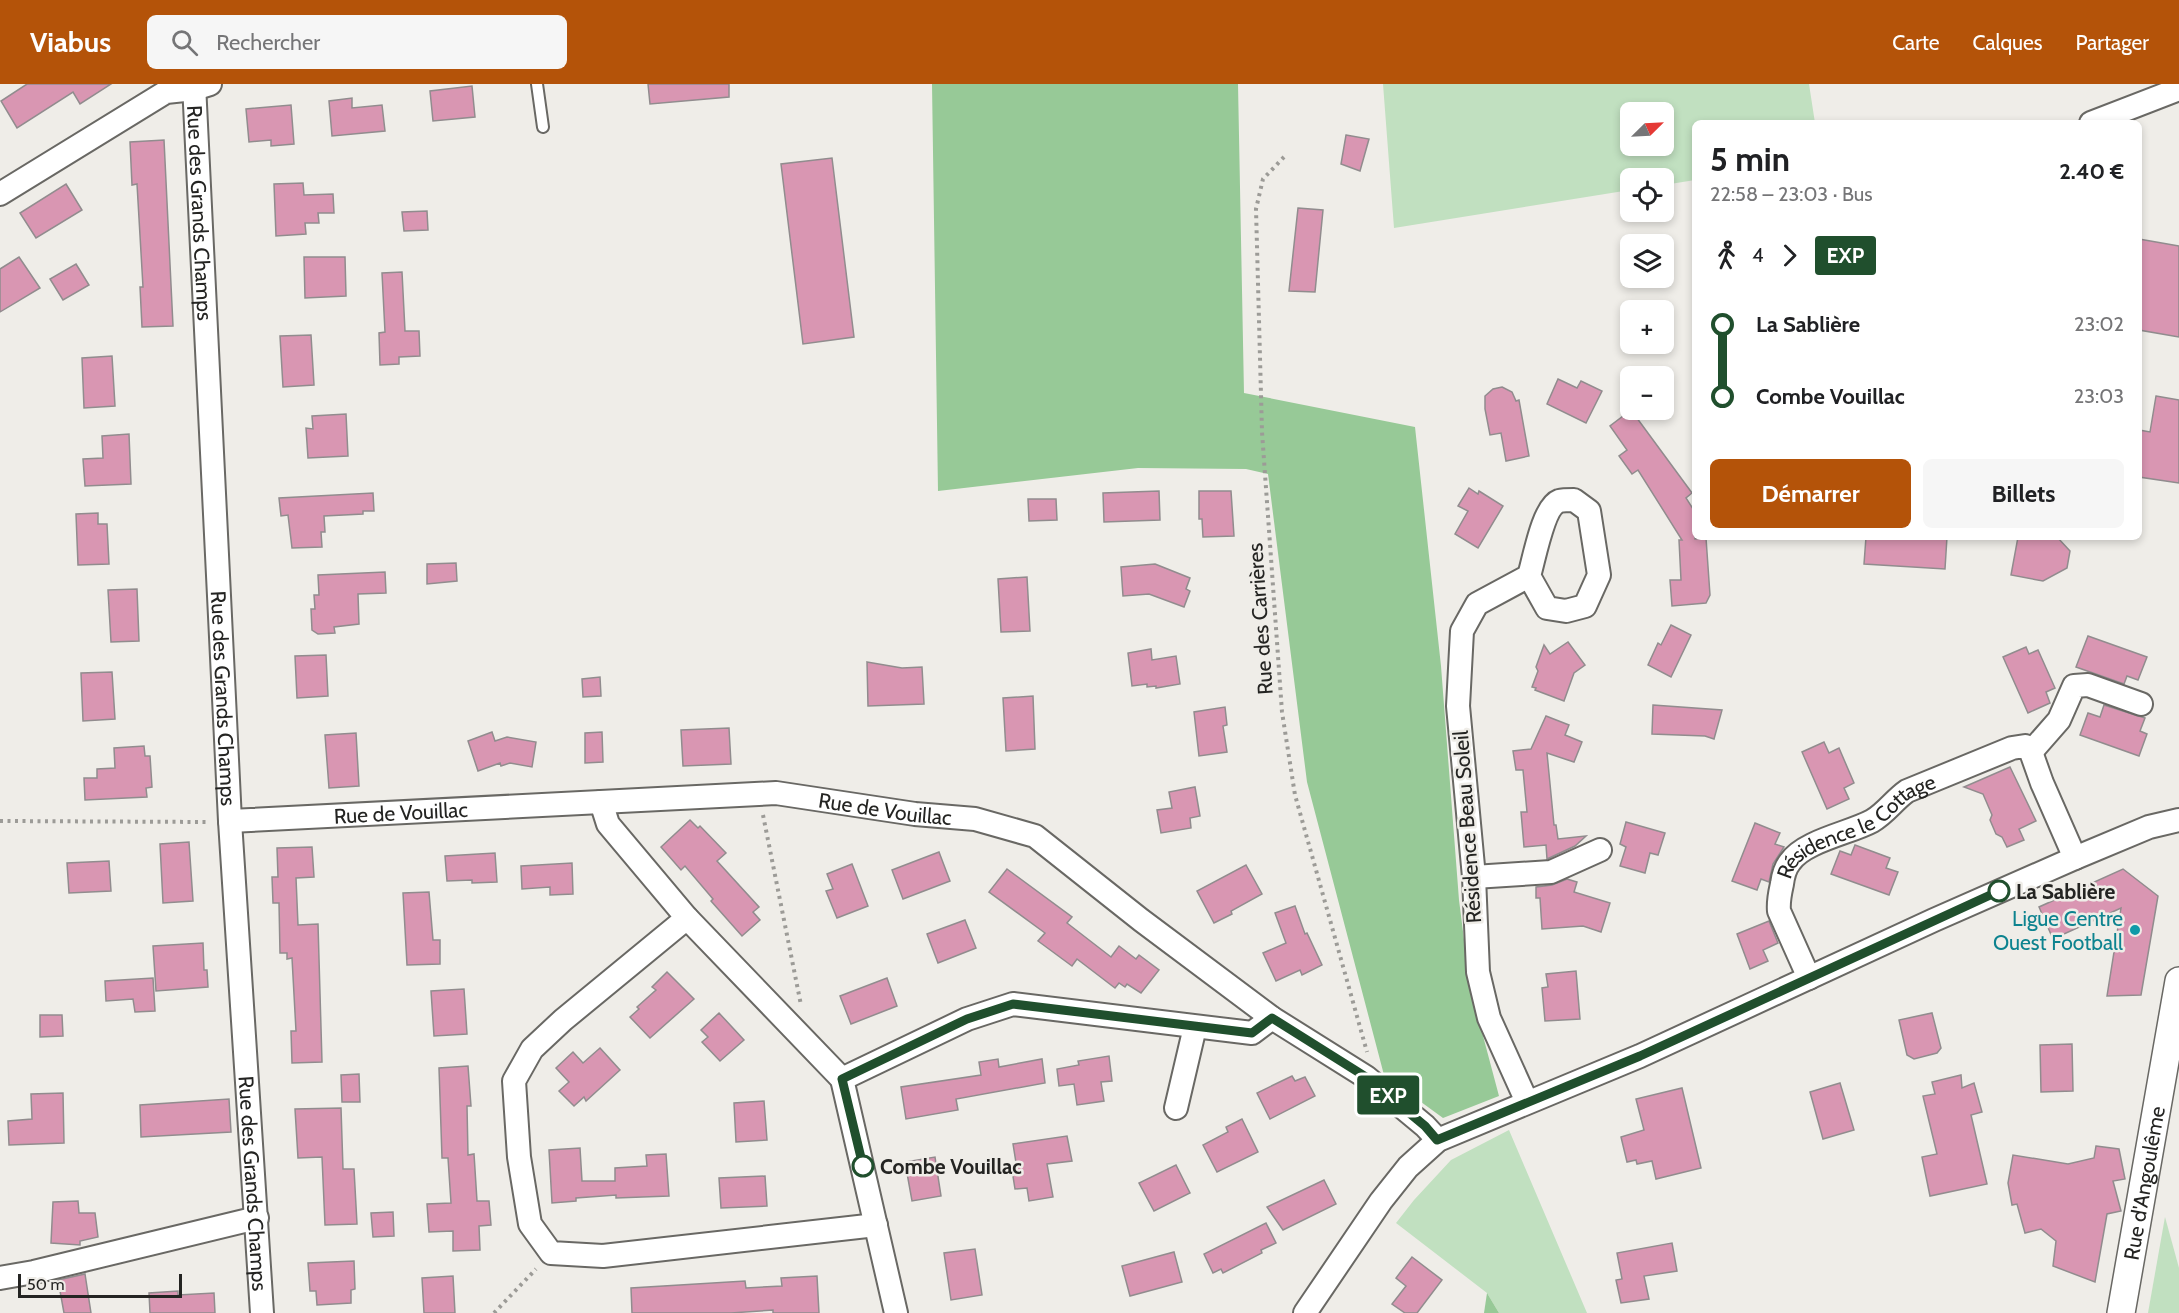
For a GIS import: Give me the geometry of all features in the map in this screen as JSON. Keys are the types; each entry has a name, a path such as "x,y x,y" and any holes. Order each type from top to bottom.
{"street":[{"path":"0,194 166,92 199,86"},
{"name":"Rue des Grands Champs","path":"199,86 230,822 262,1313"},
{"path":"2099,120 2179,89"},
{"path":"1574,500 1589,511 1599,575 1585,606 1566,611 1547,608 1529,576 1543,527 1552,507 1559,501 1574,500"},
{"name":"Résidence Beau Soleil","path":"1527,1102 1489,1018 1482,995 1478,972 1474,877 1458,706 1462,631 1477,604 1529,576"},
{"path":"2075,858 2031,752 2059,720 2074,686 2088,685 2142,704"},
{"name":"Résidence le Cottage","path":"1809,978 1779,911 1778,903 1789,862 1796,854 1872,821 1883,814 1896,798 1907,791 2012,748 2025,746 2031,752"},
{"name":"Rue de Vouillac","path":"230,822 776,793 915,814 975,819 1035,836 1141,920 1272,1018 1366,1077 1425,1126 1437,1140"},
{"path":"601,802 608,824 687,918 842,1079 896,1313"},
{"path":"1305,1313 1381,1201 1408,1167 1437,1140 1640,1056 2075,858 2149,827 2179,820"},
{"path":"1474,877 1551,872 1600,850"},
{"path":"687,918 532,1049 514,1081 519,1157 530,1224 551,1253 603,1256 876,1225"},
{"name":"Rue d'Angoulême","path":"2121,1313 2179,981"},
{"path":"842,1079 967,1019 1013,1004 1252,1033 1272,1018"},
{"path":"1176,1108 1195,1027"},
{"path":"0,1278 257,1218"}],"lane":[{"path":"537,84 543,127"}],"path":[{"name":"Rue des Carrières","path":"1284,157 1263,179 1256,209 1262,432 1282,712 1295,795 1368,1054 1366,1077"},
{"path":"759,794 809,1044"},
{"path":"0,821 230,822"},
{"path":"494,1313 551,1253"}],"green space":[{"path":"932,84 1238,84 1244,393 1415,427 1441,666 1459,900 1470,987 1499,1096 1443,1118 1384,1075 1307,782 1268,474 1246,469 1138,468 938,491"},
{"path":"1383,84 1809,84 1815,120 1692,120 1692,180 1674,183 1674,168 1620,168 1620,192 1394,228"},
{"path":"1509,1130 1587,1313 1499,1313 1487,1293 1396,1223 1451,1160"},
{"path":"2165,1217 2179,1268 2179,1313 2148,1313"},
{"path":"1487,1293 1499,1313 1484,1313"}],"building":[{"path":"27,84 111,84 80,104 73,92 17,128 1,101"},
{"path":"648,84 729,84 729,97 650,104"},
{"path":"472,86 475,117 433,121 430,91"},
{"path":"352,98 352,108 382,105 385,131 332,136 329,101"},
{"path":"291,105 294,144 271,146 271,140 249,142 246,109"},
{"path":"1346,135 1369,139 1360,171 1341,164"},
{"path":"164,140 173,326 142,327 140,287 143,287 137,184 132,185 130,142"},
{"path":"832,158 854,337 803,344 781,164"},
{"path":"303,183 304,195 333,194 334,213 318,213 319,223 305,223 306,234 276,236 274,184"},
{"path":"66,184 82,210 36,238 20,213"},
{"path":"1298,208 1323,210 1315,292 1289,291"},
{"path":"427,211 428,230 404,231 402,212"},
{"path":"2142,240 2179,246 2179,337 2142,331"},
{"path":"19,257 40,288 0,312 0,269"},
{"path":"304,257 345,257 346,296 305,298"},
{"path":"76,264 89,285 63,300 50,279"},
{"path":"402,272 405,331 419,331 420,356 399,357 399,364 380,365 379,333 385,332 382,273"},
{"path":"311,335 314,385 283,387 280,336"},
{"path":"112,356 115,406 84,408 82,358"},
{"path":"1558,379 1577,388 1581,381 1602,391 1586,423 1547,404"},
{"path":"1502,387 1512,392 1516,401 1519,400 1529,456 1506,461 1501,433 1490,435 1485,409 1485,396 1493,389"},
{"path":"2156,396 2179,400 2179,483 2142,477 2142,431 2150,432"},
{"path":"346,414 348,456 308,458 306,428 313,429 312,416"},
{"path":"1620,418 1638,420 1692,493 1686,498 1692,507 1692,540 1706,540 1710,595 1706,603 1672,606 1670,580 1681,580 1679,540 1682,540 1638,470 1632,474 1619,456 1627,450 1610,426"},
{"path":"129,434 131,484 85,486 83,459 103,458 102,436"},
{"path":"1469,488 1478,494 1479,491 1503,506 1478,548 1455,534 1468,511 1458,506"},
{"path":"1159,491 1160,520 1104,522 1103,493"},
{"path":"1199,491 1231,491 1234,536 1203,537 1202,519 1199,519"},
{"path":"373,493 374,511 363,511 363,514 324,516 325,532 321,532 322,547 292,548 288,515 281,516 279,498"},
{"path":"1028,499 1056,499 1057,520 1029,521"},
{"path":"98,513 98,524 107,524 109,564 78,565 76,514"},
{"path":"1866,540 1947,540 1945,569 1864,564"},
{"path":"2017,540 2060,540 2070,551 2067,568 2043,581 2011,575"},
{"path":"456,563 457,581 427,584 427,564"},
{"path":"1155,564 1190,578 1186,589 1190,591 1184,607 1149,594 1123,596 1121,567"},
{"path":"385,572 386,593 358,594 359,624 334,627 335,633 318,634 312,630 311,609 315,609 314,595 319,595 318,575"},
{"path":"1027,577 1030,631 1001,632 998,579"},
{"path":"137,589 139,641 111,642 108,590"},
{"path":"1671,625 1691,635 1671,677 1648,665 1658,643 1661,645"},
{"path":"2088,636 2147,657 2138,680 2127,676 2124,684 2076,667"},
{"path":"1568,642 1585,665 1574,673 1564,701 1532,687 1544,645 1550,654"},
{"path":"2026,647 2029,654 2038,650 2055,688 2046,692 2050,703 2028,713 2003,657"},
{"path":"1151,649 1152,660 1176,656 1180,684 1156,688 1156,686 1147,687 1147,684 1132,686 1128,653"},
{"path":"326,655 328,696 297,698 295,656"},
{"path":"867,662 902,668 922,667 924,704 868,706"},
{"path":"112,672 115,719 83,721 81,673"},
{"path":"600,677 601,696 583,697 582,679"},
{"path":"1033,696 1035,749 1006,751 1003,698"},
{"path":"1653,705 1722,710 1714,739 1705,736 1652,734"},
{"path":"2104,705 2145,718 2140,731 2147,734 2139,756 2080,735 2088,713 2100,717"},
{"path":"1225,707 1227,725 1223,726 1227,752 1199,756 1194,712"},
{"path":"1546,716 1569,725 1565,735 1582,742 1574,762 1547,753 1554,825 1556,825 1558,839 1586,836 1575,846 1547,859 1546,845 1524,847 1521,812 1527,812 1523,770 1516,770 1513,751 1531,749"},
{"path":"729,728 731,764 683,766 681,730"},
{"path":"492,732 495,741 507,737 536,742 532,767 510,763 501,766 500,763 478,771 468,741"},
{"path":"602,732 603,762 585,763 585,733"},
{"path":"356,733 359,786 329,788 325,735"},
{"path":"1824,742 1829,753 1839,748 1854,783 1844,788 1849,799 1827,809 1802,752"},
{"path":"144,746 145,756 150,756 152,787 146,788 147,797 85,800 84,778 97,778 97,769 115,768 114,748"},
{"path":"2010,767 2036,821 2019,829 2024,840 2007,847 2002,837 1996,834 1990,820 1992,815 1983,794 1964,787"},
{"path":"1195,787 1200,816 1190,818 1191,828 1161,833 1157,810 1172,808 1169,792"},
{"path":"690,820 698,828 700,826 726,853 717,861 759,907 753,912 760,920 742,936 711,901 713,899 685,866 681,870 661,847"},
{"path":"1626,822 1665,833 1658,855 1650,853 1645,873 1620,866 1626,847 1620,844"},
{"path":"1755,823 1780,833 1775,844 1784,847 1773,864 1769,882 1761,879 1757,890 1732,881"},
{"path":"189,842 193,901 163,903 160,844"},
{"path":"1855,845 1890,858 1886,868 1898,872 1889,895 1831,874 1840,851 1851,855"},
{"path":"312,847 314,877 296,878 298,925 318,924 322,1062 292,1063 291,1031 296,1031 292,958 287,959 287,953 280,953 279,903 273,903 272,877 278,877 277,848"},
{"path":"939,852 950,881 903,899 892,870"},
{"path":"495,853 497,882 447,881 445,856"},
{"path":"109,861 111,891 69,893 67,863"},
{"path":"572,863 573,894 550,895 550,887 522,889 521,866"},
{"path":"852,864 868,906 837,918 826,891 833,889 827,874"},
{"path":"1246,865 1262,894 1214,923 1197,891"},
{"path":"1007,869 1072,917 1067,923 1111,957 1119,946 1136,959 1139,955 1159,970 1141,993 1127,984 1125,987 1119,983 1115,988 1077,959 1072,966 1038,941 1045,933 989,892"},
{"name":"Ligue Centre Ouest Football","path":"2123,869 2158,896 2141,995 2107,996 2121,908 2053,939 2039,907"},
{"path":"1567,879 1577,882 1574,892 1610,903 1601,932 1583,926 1542,929 1540,898 1536,898 1536,887 1552,885"},
{"path":"429,892 433,940 440,940 440,964 407,965 403,893"},
{"path":"1295,906 1305,934 1307,933 1322,965 1302,975 1300,970 1276,981 1263,953 1286,943 1275,913"},
{"path":"965,920 976,948 938,963 927,934"},
{"path":"1769,921 1778,943 1763,950 1768,961 1750,969 1737,934"},
{"path":"203,943 204,970 207,970 208,987 156,991 153,946"},
{"path":"1576,971 1580,1019 1545,1021 1542,988 1548,987 1546,974"},
{"path":"667,972 694,999 650,1038 630,1017 639,1009 637,1007 656,990 652,987"},
{"path":"153,978 155,1011 135,1012 133,999 106,1001 105,981"},
{"path":"887,978 897,1006 851,1024 840,996"},
{"path":"464,989 467,1034 434,1036 431,991"},
{"path":"719,1013 744,1040 720,1061 702,1042 708,1037 701,1030"},
{"path":"1932,1013 1941,1048 1937,1053 1914,1059 1907,1055 1899,1020"},
{"path":"40,1015 62,1015 63,1036 40,1037"},
{"path":"2072,1044 2073,1091 2041,1092 2040,1045"},
{"path":"600,1048 620,1070 586,1101 584,1097 574,1106 559,1091 569,1082 556,1068 573,1052 583,1063"},
{"path":"1109,1056 1112,1081 1101,1082 1104,1101 1077,1105 1074,1084 1059,1086 1057,1069 1079,1065 1078,1061"},
{"path":"998,1059 999,1067 1042,1059 1045,1083 956,1099 958,1110 906,1119 901,1087 981,1075 979,1062"},
{"path":"468,1066 471,1106 467,1106 468,1155 474,1154 477,1201 489,1201 491,1225 479,1226 480,1250 453,1251 453,1231 429,1232 427,1204 451,1203 448,1158 442,1158 439,1068"},
{"path":"359,1074 360,1102 342,1102 341,1075"},
{"path":"1961,1075 1962,1088 1974,1083 1982,1112 1971,1115 1987,1184 1930,1196 1922,1157 1937,1154 1923,1096 1935,1094 1932,1082"},
{"path":"1292,1076 1295,1081 1305,1077 1315,1096 1270,1119 1257,1093"},
{"path":"1840,1083 1854,1130 1823,1139 1810,1092"},
{"path":"1682,1088 1701,1168 1656,1179 1652,1161 1637,1164 1636,1160 1627,1162 1621,1137 1644,1130 1636,1099"},
{"path":"63,1093 64,1143 9,1145 8,1121 32,1119 31,1094"},
{"path":"229,1099 231,1132 141,1137 140,1105"},
{"path":"764,1101 767,1140 736,1142 734,1103"},
{"path":"341,1108 343,1169 354,1169 357,1224 325,1225 322,1157 298,1158 295,1109"},
{"path":"1242,1119 1258,1152 1217,1172 1203,1145 1228,1132 1226,1127"},
{"path":"1067,1136 1072,1161 1047,1164 1053,1197 1029,1201 1027,1188 1015,1189 1012,1170 1017,1169 1013,1144"},
{"path":"2096,1146 2119,1149 2125,1179 2113,1181 2121,1211 2107,1214 2095,1282 2053,1266 2056,1241 2041,1229 2025,1233 2017,1204 2012,1205 2008,1183 2013,1155 2068,1164 2094,1158"},
{"path":"580,1148 582,1181 615,1181 615,1168 647,1166 646,1155 666,1154 669,1196 616,1198 616,1195 576,1198 576,1201 552,1203 549,1150"},
{"path":"935,1157 941,1196 912,1201 905,1162"},
{"path":"1176,1165 1190,1193 1154,1211 1139,1183"},
{"path":"765,1176 767,1206 721,1208 719,1178"},
{"path":"1324,1180 1336,1204 1283,1230 1267,1207"},
{"path":"78,1201 79,1213 95,1213 98,1237 80,1241 80,1245 51,1243 53,1202"},
{"path":"393,1212 394,1236 373,1237 371,1213"},
{"path":"1266,1223 1276,1243 1261,1250 1262,1253 1223,1273 1221,1269 1213,1273 1204,1254"},
{"path":"1672,1243 1677,1271 1644,1276 1649,1299 1621,1303 1616,1280 1622,1279 1617,1253"},
{"path":"975,1249 982,1295 951,1300 944,1253"},
{"path":"1174,1252 1182,1282 1130,1296 1122,1266"},
{"path":"1412,1257 1442,1280 1417,1313 1405,1313 1392,1304 1406,1286 1396,1278"},
{"path":"354,1261 355,1289 351,1290 351,1303 317,1305 316,1291 310,1291 308,1263"},
{"path":"85,1274 91,1313 64,1313 58,1280"},
{"path":"453,1276 455,1313 424,1313 422,1278"},
{"path":"817,1276 819,1313 773,1313 773,1310 731,1313 632,1313 631,1288 745,1281 746,1288 782,1286 781,1278"},
{"path":"178,1291 178,1295 214,1293 215,1313 150,1313 149,1293"}],"bus line":[{"name":"EXP","path":"863,1166 842,1079 967,1019 1013,1004 1252,1033 1272,1018 1366,1077 1425,1126 1437,1140 1640,1056 1999,891"}],"place":[{"name":"La Sablière","path":"1999,891"},
{"name":"Ligue Centre Ouest Football","path":"2135,930"},
{"name":"Combe Vouillac","path":"863,1166"}]}
